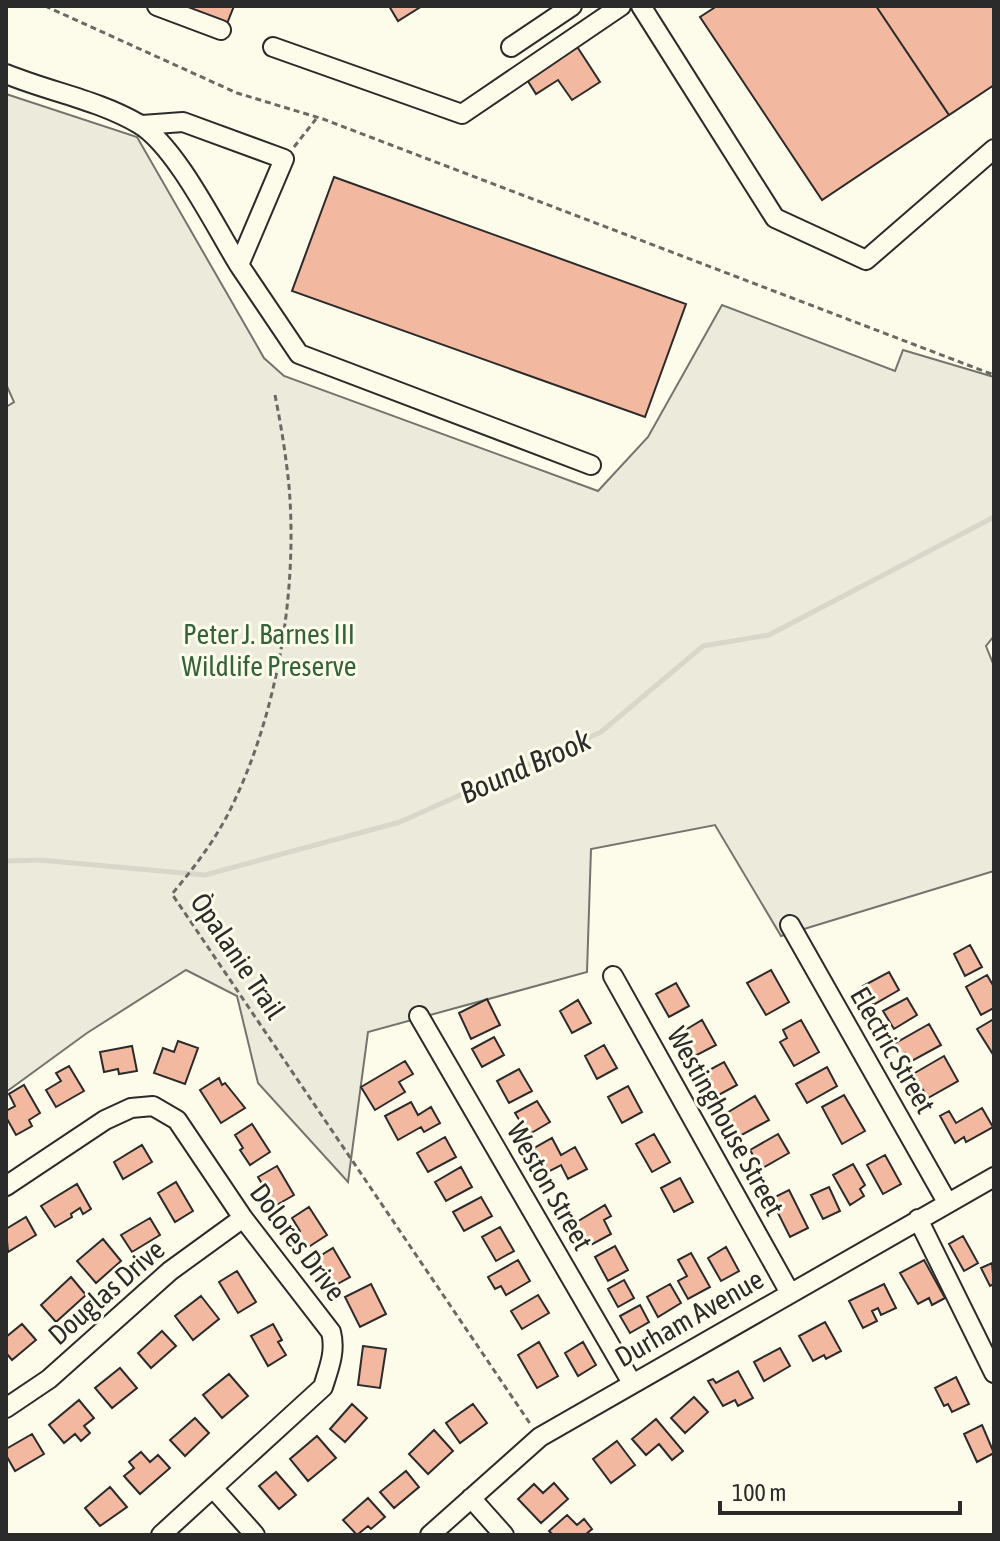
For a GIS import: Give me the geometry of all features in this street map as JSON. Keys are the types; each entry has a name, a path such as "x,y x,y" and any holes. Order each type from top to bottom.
{"street":[{"path":"157,6 221,30"},
{"path":"511,47 572,6"},
{"path":"273,47 462,114 621,6"},
{"path":"641,6 775,218 866,260 994,149"},
{"path":"6,74 81,99 142,125 167,151 299,354 591,465"},
{"path":"142,125 183,122 284,159 239,265"},
{"name":"Electric Street","path":"790,925 947,1202"},
{"name":"Westinghouse Street","path":"613,976 790,1293"},
{"name":"Weston Street","path":"419,1016 632,1383"},
{"name":"Dolores Drive","path":"6,1186 105,1120 131,1108 153,1106 177,1120 243,1218 331,1332 334,1343 331,1364 323,1387 161,1535"},
{"name":"Durham Avenue","path":"430,1535 540,1437 994,1177"},
{"name":"Douglas Drive","path":"6,1408 49,1379 170,1271 243,1218"},
{"path":"918,1219 994,1373"},
{"path":"213,1488 255,1535"},
{"path":"471,1498 504,1535"}],"path":[{"path":"45,6 237,93 318,117 994,375"},
{"path":"284,159 318,117"},
{"name":"Òpalanie Trail","path":"275,395 289,488 289,594 284,634 262,724 228,813 201,858 172,894 540,1437"}],"green space":[{"name":"Peter J. Barnes III Wildlife Preserve","path":"6,94 137,137 264,358 284,376 598,491 648,437 722,305 895,371 903,350 994,377 994,636 986,646 994,666 994,871 781,936 715,825 591,849 587,972 368,1032 348,1182 258,1083 237,996 186,970 87,1033 6,1092 6,407 14,402 6,384"}],"building":[{"path":"175,6 234,6 226,26"},
{"path":"389,6 422,6 398,21"},
{"path":"717,6 876,6 949,115 822,200 700,17"},
{"path":"876,6 994,6 994,85 949,115"},
{"path":"576,45 600,82 572,100 558,80 536,94 526,78"},
{"path":"334,177 686,304 645,417 292,291"},
{"path":"970,945 982,967 965,976 954,954"},
{"path":"771,970 789,1002 766,1015 747,983"},
{"path":"889,972 899,990 873,1005 863,986"},
{"path":"987,975 994,987 994,1008 981,1015 966,987"},
{"path":"676,983 689,1006 669,1017 656,994"},
{"path":"907,998 917,1015 894,1029 883,1011"},
{"path":"487,999 500,1025 471,1039 459,1013"},
{"path":"578,1000 591,1023 572,1033 560,1011"},
{"path":"994,1019 994,1056 977,1029"},
{"path":"702,1020 716,1045 695,1056 682,1032"},
{"path":"801,1020 819,1052 794,1066 780,1042 787,1038 783,1030"},
{"path":"929,1024 941,1045 910,1062 905,1053 900,1056 894,1044"},
{"path":"494,1037 504,1055 482,1067 472,1049"},
{"path":"178,1041 198,1048 185,1084 154,1073 163,1048 174,1052"},
{"path":"604,1045 617,1068 597,1079 585,1056"},
{"path":"132,1046 137,1071 119,1074 118,1069 104,1072 100,1052"},
{"path":"944,1056 958,1081 928,1098 913,1074"},
{"path":"405,1061 413,1074 399,1082 405,1092 375,1110 361,1087"},
{"path":"724,1062 737,1085 715,1097 702,1074"},
{"path":"69,1066 84,1091 56,1107 46,1090 61,1081 56,1073"},
{"path":"827,1067 837,1086 807,1103 796,1084"},
{"path":"519,1069 532,1091 509,1103 497,1081"},
{"path":"219,1078 245,1108 221,1123 200,1090"},
{"path":"24,1085 40,1113 29,1120 32,1126 16,1135 6,1111 15,1106 9,1094"},
{"path":"628,1086 642,1112 622,1123 608,1097"},
{"path":"844,1095 865,1131 842,1144 822,1107"},
{"path":"755,1096 769,1120 738,1137 725,1114"},
{"path":"537,1101 550,1122 528,1135 515,1113"},
{"path":"411,1102 418,1115 431,1107 440,1123 424,1132 421,1127 398,1140 385,1116"},
{"path":"982,1108 993,1127 966,1142 964,1137 955,1143 940,1116 949,1111 956,1123"},
{"path":"252,1124 270,1152 250,1165 235,1135"},
{"path":"654,1134 670,1162 652,1172 636,1144"},
{"path":"778,1134 789,1153 761,1169 750,1150"},
{"path":"445,1137 456,1157 428,1172 417,1153"},
{"path":"552,1138 561,1155 575,1147 587,1169 568,1179 561,1165 548,1172 545,1166 538,1169 529,1151"},
{"path":"142,1145 152,1162 123,1179 114,1162"},
{"path":"885,1155 901,1184 883,1194 867,1165"},
{"path":"853,1164 865,1185 860,1189 864,1196 850,1205 833,1175"},
{"path":"277,1166 294,1195 275,1206 258,1177"},
{"path":"461,1167 472,1187 446,1201 435,1182"},
{"path":"680,1178 693,1202 674,1212 661,1188"},
{"path":"176,1182 193,1211 175,1222 158,1193"},
{"path":"77,1184 91,1209 83,1214 80,1208 55,1227 41,1206"},
{"path":"829,1187 840,1211 823,1219 811,1195"},
{"path":"789,1190 808,1228 790,1237 771,1199"},
{"path":"481,1197 492,1216 464,1231 453,1212"},
{"path":"605,1205 611,1216 604,1220 611,1234 589,1246 575,1223"},
{"path":"309,1207 327,1235 307,1248 297,1234 300,1231 292,1218"},
{"path":"26,1217 36,1235 8,1252 6,1229"},
{"path":"150,1218 160,1235 132,1252 121,1235"},
{"path":"500,1227 514,1251 496,1261 482,1237"},
{"path":"963,1236 978,1263 964,1271 949,1244"},
{"path":"103,1239 121,1261 96,1283 77,1261"},
{"path":"615,1246 628,1270 608,1281 595,1257"},
{"path":"726,1247 739,1271 721,1281 708,1258"},
{"path":"333,1248 350,1277 332,1287 315,1259"},
{"path":"691,1253 710,1287 688,1299 678,1281 687,1276 678,1260"},
{"path":"518,1260 530,1281 506,1295 501,1286 495,1289 488,1277"},
{"path":"924,1260 945,1298 932,1305 929,1298 918,1304 900,1273"},
{"path":"992,1263 994,1284 990,1286 981,1268"},
{"path":"237,1271 256,1302 238,1313 219,1282"},
{"path":"71,1277 86,1295 56,1322 41,1305"},
{"path":"624,1280 634,1298 618,1307 608,1289"},
{"path":"371,1284 386,1314 360,1327 345,1297"},
{"path":"670,1284 681,1303 658,1317 647,1297"},
{"path":"884,1284 896,1308 881,1315 878,1308 872,1311 877,1321 863,1328 849,1301"},
{"path":"538,1295 549,1313 522,1329 511,1311"},
{"path":"201,1296 219,1319 193,1340 175,1316"},
{"path":"640,1305 649,1322 630,1333 620,1316"},
{"path":"825,1322 841,1351 826,1359 824,1355 813,1361 799,1336"},
{"path":"22,1324 36,1340 12,1360 6,1353 6,1337"},
{"path":"273,1324 286,1355 268,1366 251,1336"},
{"path":"162,1331 176,1346 151,1368 138,1353"},
{"path":"539,1342 558,1376 537,1388 518,1355"},
{"path":"583,1342 596,1365 578,1376 565,1353"},
{"path":"363,1346 386,1349 380,1388 358,1385"},
{"path":"780,1348 790,1366 764,1381 754,1362"},
{"path":"120,1368 137,1388 112,1408 95,1388"},
{"path":"738,1371 753,1398 738,1406 735,1400 723,1406 708,1381 713,1379 716,1383"},
{"path":"229,1374 248,1396 222,1418 203,1395"},
{"path":"956,1377 969,1404 952,1412 948,1404 944,1406 935,1388"},
{"path":"694,1397 708,1412 685,1433 671,1418"},
{"path":"79,1400 94,1418 84,1426 90,1433 81,1441 75,1434 64,1443 49,1425"},
{"path":"352,1404 367,1418 345,1442 330,1429"},
{"path":"473,1404 487,1423 460,1443 446,1423"},
{"path":"195,1418 209,1433 185,1456 170,1440"},
{"path":"656,1419 683,1451 672,1460 659,1444 646,1455 632,1439"},
{"path":"982,1425 994,1453 977,1462 964,1434"},
{"path":"434,1430 453,1451 428,1474 409,1454"},
{"path":"32,1434 44,1454 15,1471 6,1449"},
{"path":"317,1436 336,1458 308,1481 290,1459"},
{"path":"617,1441 635,1465 611,1483 593,1459"},
{"path":"141,1452 150,1462 158,1455 170,1468 140,1494 124,1476 134,1468 129,1462"},
{"path":"406,1471 419,1487 394,1508 380,1492"},
{"path":"276,1472 296,1495 279,1509 259,1486"},
{"path":"554,1483 568,1499 541,1523 518,1499 534,1484 543,1493"},
{"path":"110,1487 127,1507 100,1526 85,1508"},
{"path":"368,1498 385,1517 371,1529 368,1526 357,1535 343,1520"},
{"path":"567,1515 577,1525 584,1519 592,1529 585,1535 553,1535 549,1531"}],"waterway":[{"name":"Bound Brook","path":"6,861 40,860 205,875 400,822 601,732 703,646 769,635 994,517"}]}
